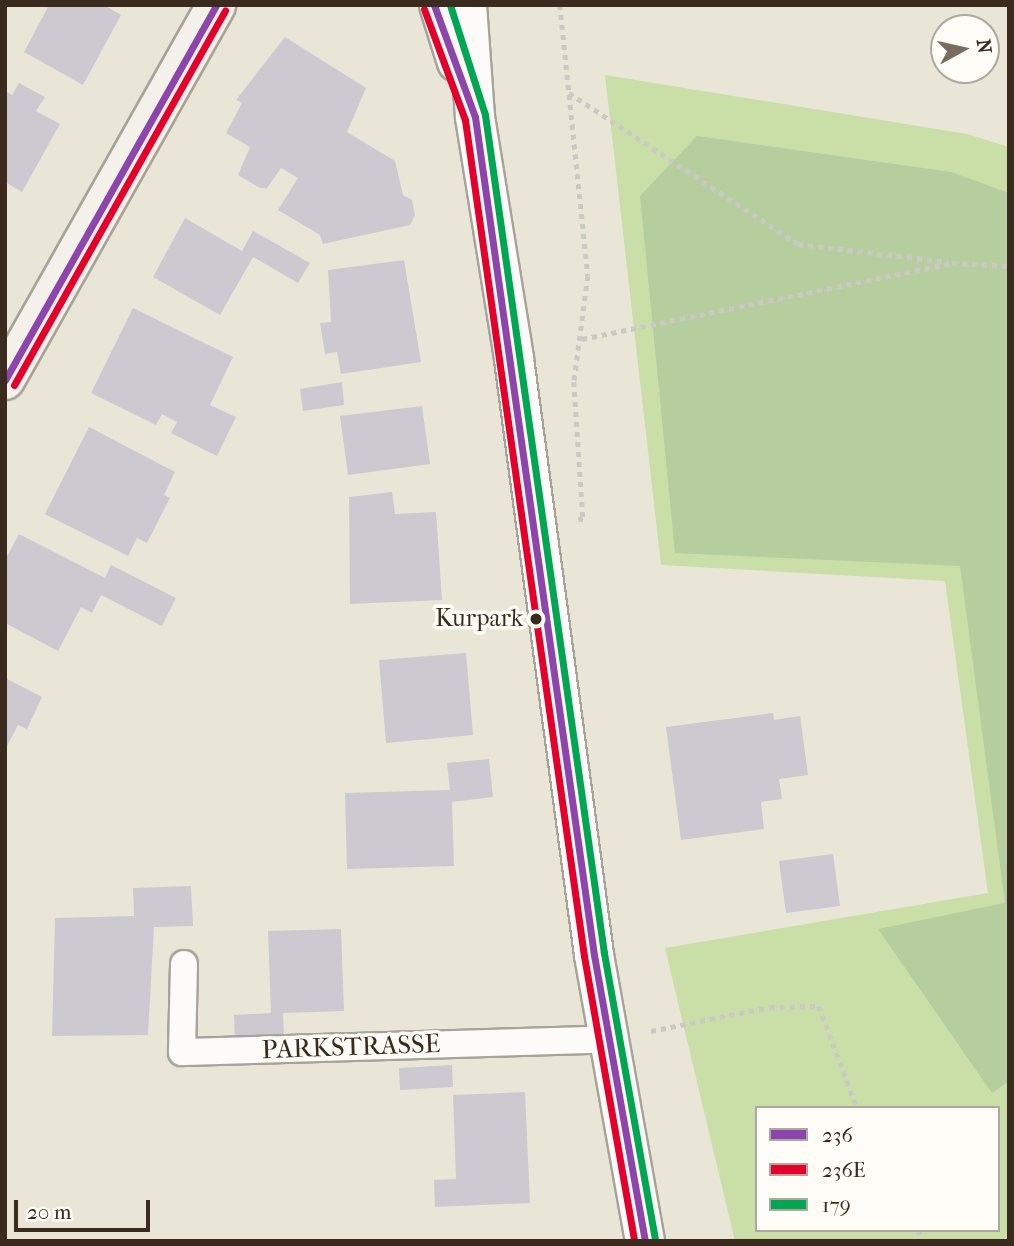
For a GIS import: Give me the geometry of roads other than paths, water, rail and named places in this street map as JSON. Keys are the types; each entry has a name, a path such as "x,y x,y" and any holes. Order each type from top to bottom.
{"main road":[{"path":"5,380 216,5"}],"street":[{"path":"445,7 475,117 609,1040 645,1241"}],"lane":[{"name":"PARKSTRASSE","path":"184,964 182,1052 609,1040"}],"place":[{"name":"Kurpark","path":"536,619"}]}
